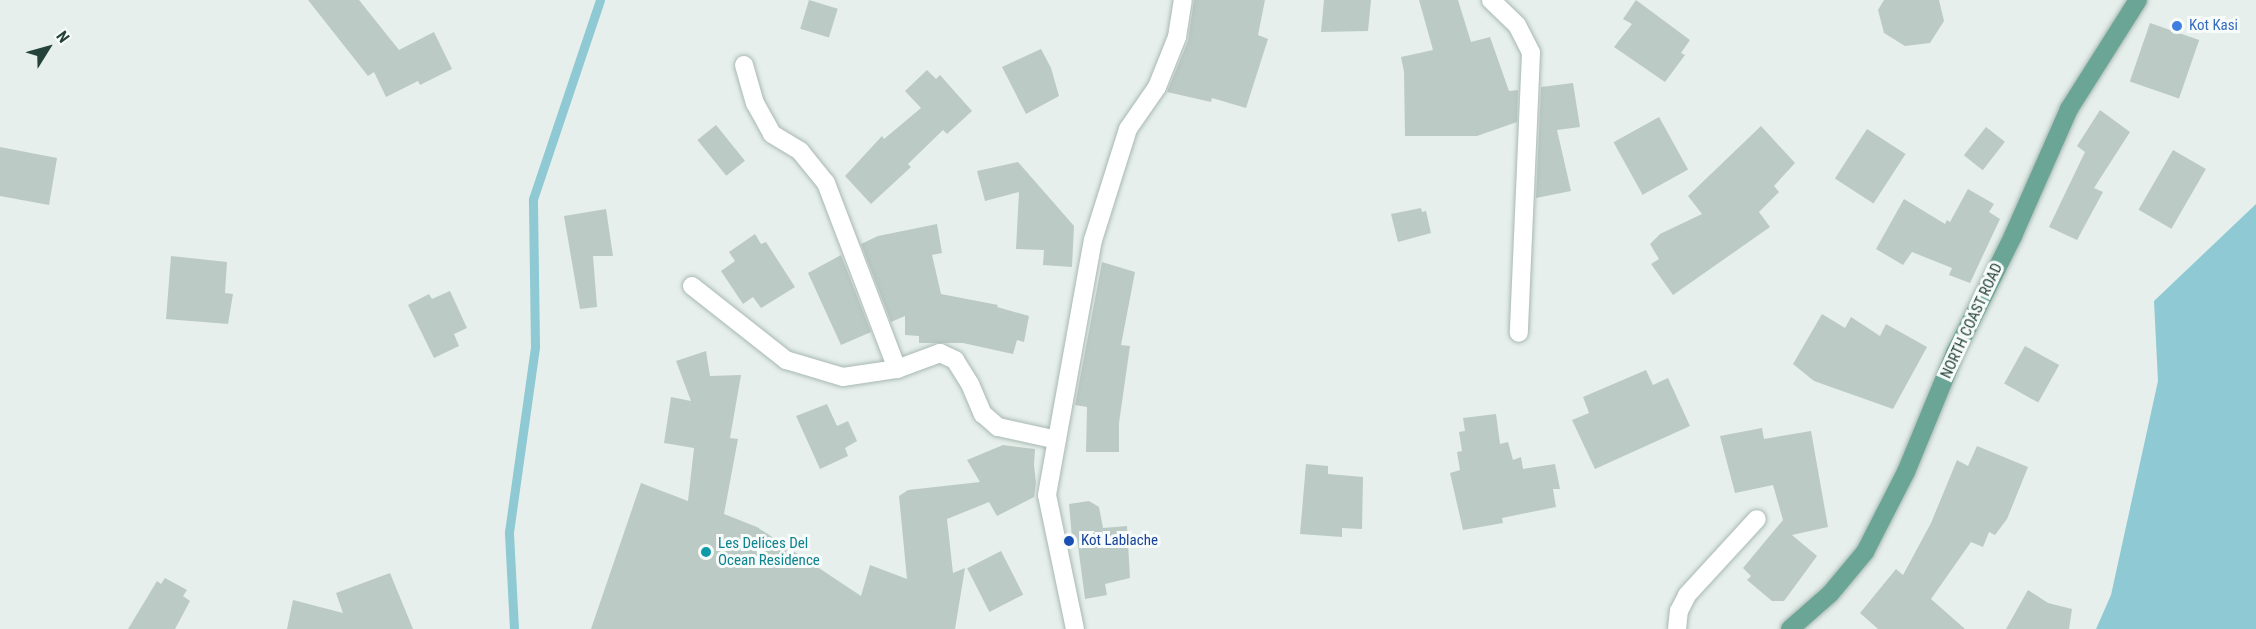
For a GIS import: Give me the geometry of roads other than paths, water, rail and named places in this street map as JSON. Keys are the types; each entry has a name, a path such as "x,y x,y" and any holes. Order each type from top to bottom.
{"main road":[{"name":"NORTH COAST ROAD","path":"1790,629 1830,594 1865,552 1906,472 1955,353 2013,236 2069,109 2138,0"}],"street":[{"path":"1075,629 1047,495 1093,240 1128,129 1157,87 1177,37 1183,0"},
{"path":"1491,0 1517,25 1531,53 1519,333"},
{"path":"744,65 755,103 772,134 800,151 826,183 897,369"},
{"path":"692,286 786,360 843,377 897,369 940,353 955,360 970,384 983,414 998,427 1057,440"},
{"path":"1677,629 1679,611 1687,595 1757,519"}],"water":[{"path":"2256,204 2256,629 2096,629 2111,595 2158,381 2154,301"}],"waterway":[{"path":"514,629 509,532 535,347 533,199 600,0"}],"place":[{"name":"Kot Kasi","path":"2177,26"},
{"name":"Kot Lablache","path":"1069,541"},
{"name":"Les Delices Del Ocean Residence","path":"706,552"}]}
